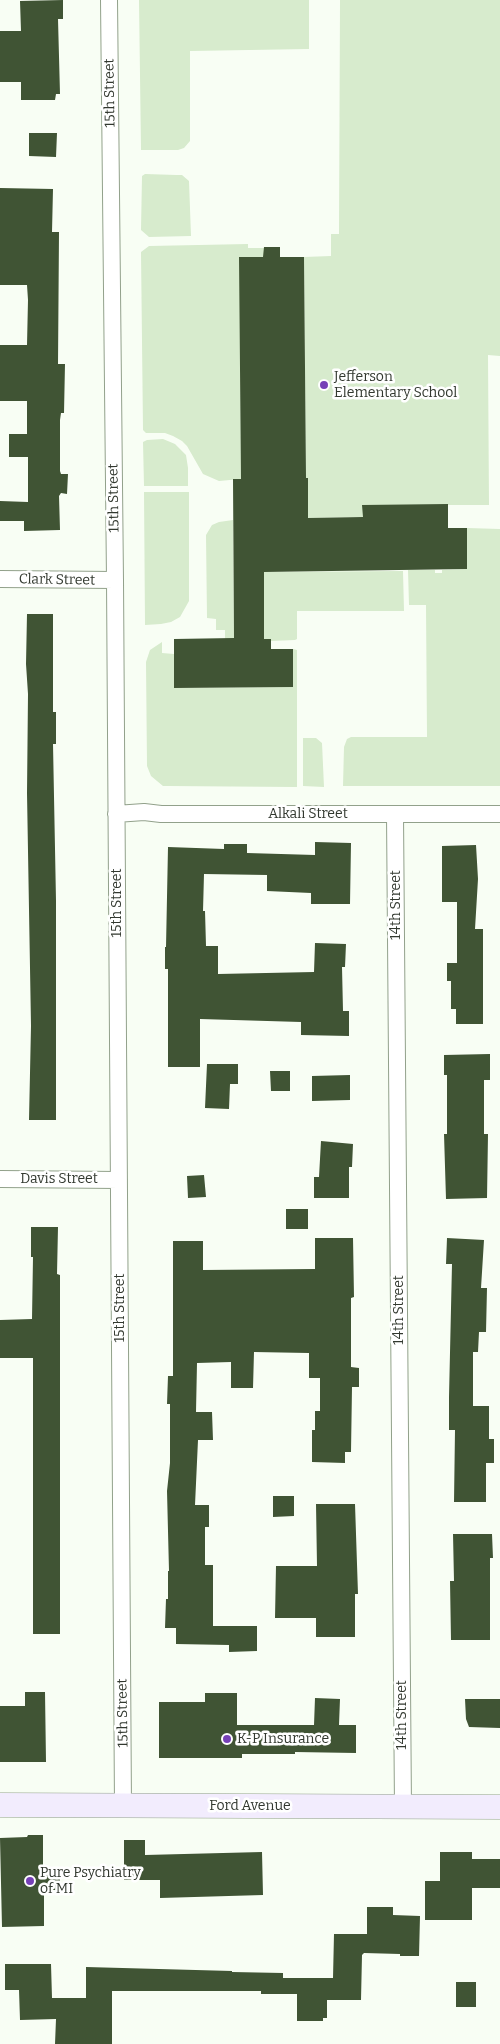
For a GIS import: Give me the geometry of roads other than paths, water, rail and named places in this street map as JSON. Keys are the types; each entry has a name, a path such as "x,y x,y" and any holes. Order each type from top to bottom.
{"main road":[{"name":"Ford Avenue","path":"0,1805 500,1807"}],"street":[{"name":"15th Street","path":"109,0 115,580 123,1806"},
{"name":"Clark Street","path":"0,579 115,580"},
{"name":"Alkali Street","path":"116,814 144,812 161,814 500,814"},
{"name":"14th Street","path":"395,814 403,1807"},
{"name":"Davis Street","path":"0,1179 119,1180"}],"place":[{"name":"Jefferson Elementary School","path":"324,385"},
{"name":"K-P Insurance","path":"227,1739"},
{"name":"Pure Psychiatry of MI","path":"30,1881"}]}
